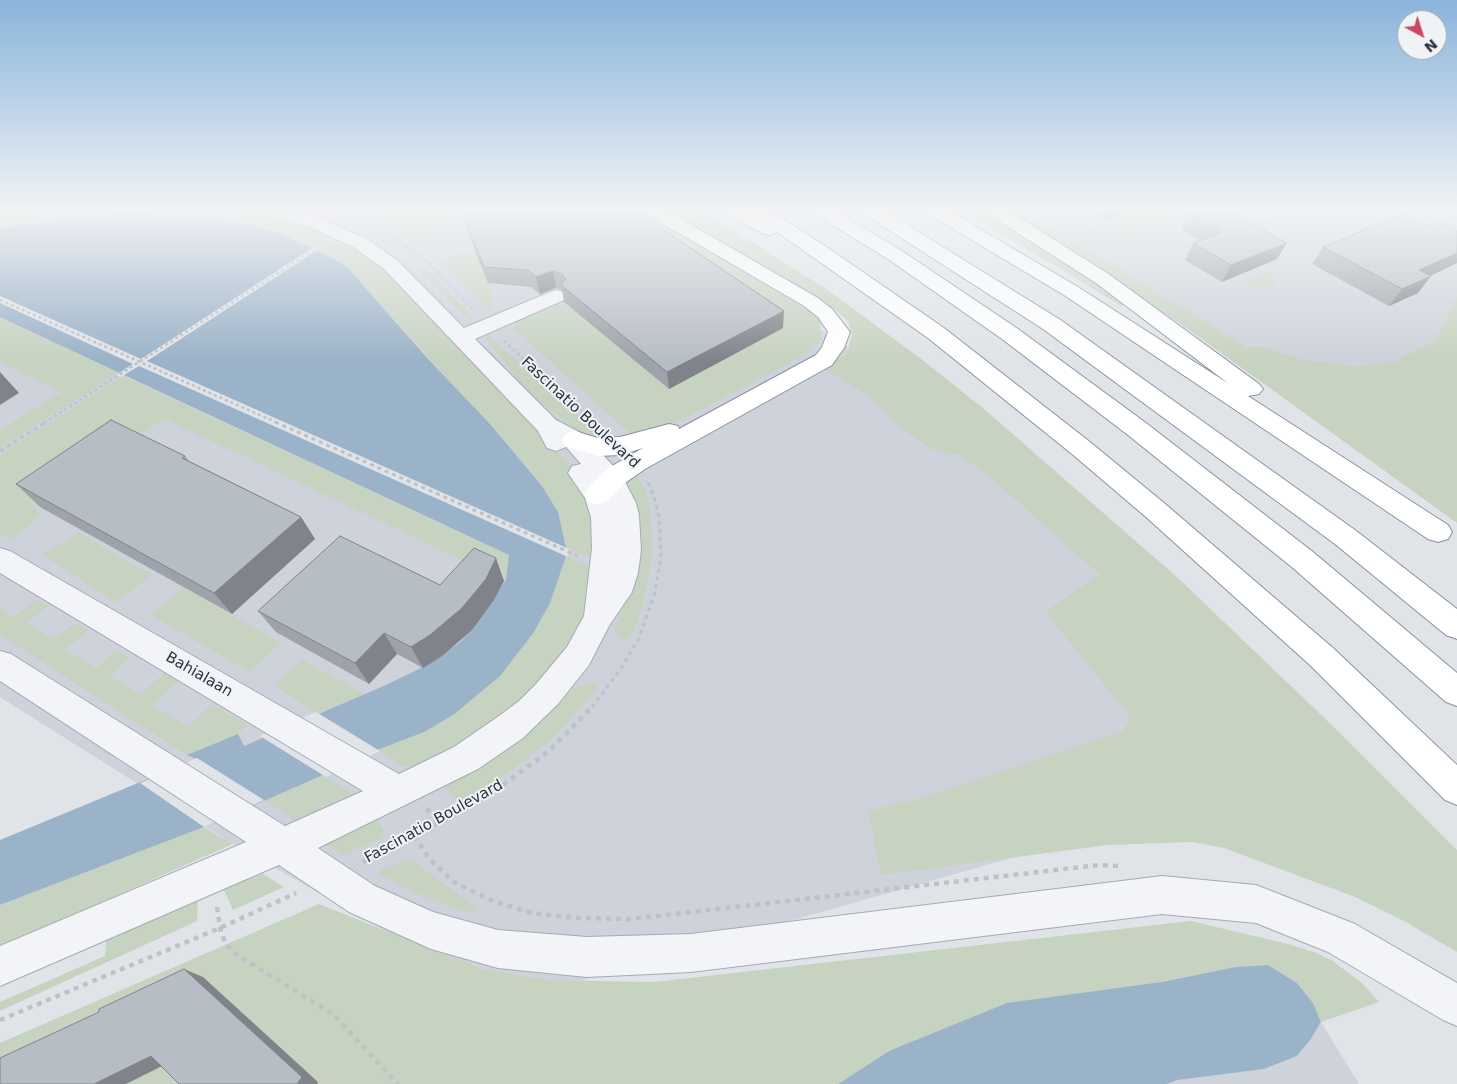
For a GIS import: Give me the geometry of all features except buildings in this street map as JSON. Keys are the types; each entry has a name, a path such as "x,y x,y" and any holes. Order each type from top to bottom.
{"highway":[{"path":"604,488 628,455 718,417 824,360 833,348 839,332 825,313 811,302 737,259"},
{"path":"830,259 982,368 1155,510 1322,657 1457,788"},
{"path":"900,259 1010,334 1138,429 1304,560 1457,692"},
{"path":"949,259 1059,330 1345,536 1457,626"},
{"path":"1015,259 1095,307 1448,539"},
{"path":"1071,259 1159,319 1448,539"},
{"path":"574,440 628,455"}],"street":[{"name":"Fascinatio Boulevard","path":"0,966 282,845 466,758 511,727 547,694 578,656 598,618 618,592 622,584 627,550 626,515 623,503 604,488 585,478 559,447 547,426 391,265 382,259"},
{"path":"461,338 557,296"},
{"name":"Fascinatio Boulevard","path":"547,426 574,440 604,488"},
{"name":"Bahialaan","path":"0,559 397,792"},
{"path":"0,664 234,813 329,878 381,909 431,930 498,949 587,957 691,953 1162,895 1256,904 1341,938 1457,1006"}],"path":[{"path":"0,451 301,259"},
{"name":"Fascinatio Boulevard","path":"0,1020 220,928 329,878 444,820 496,790 549,751 599,700 638,640 649,614 660,558 659,517 654,496 644,474 628,455 488,326 422,259"},
{"path":"0,300 579,557"},
{"path":"212,874 220,928 225,943 237,955 333,1014 398,1084"}],"shaded area":[{"path":"0,259 708,259 890,373 1331,767 509,1001 233,844 0,697"},
{"path":"1095,259 1457,259 1457,436 1447,463"},
{"path":"1321,1022 1359,1084 1167,1084 1178,1080 1264,1069 1297,1056 1311,1039"}],"green space":[{"path":"331,259 371,259 395,280 570,465 593,503 597,557 580,554 566,548 558,512 542,486 522,461 347,267"},
{"path":"478,259 486,277 489,278 493,308 490,310 441,260"},
{"path":"555,259 721,259 808,310 820,321 821,339 808,353 684,419 634,437 514,329 517,322 568,296"},
{"path":"748,259 778,259 828,290 920,358 984,409 1178,578 1339,732 1457,850 1457,952 1404,921 1355,897 1224,848 1192,842 1108,845 881,875 868,811 929,796 1123,731 1130,719 1126,711 1048,616 1048,610 1095,577 1101,576 988,475 959,455 933,450 899,427 870,396 823,369 843,356 848,350 852,335 848,321 835,310"},
{"path":"1043,259 1059,259 1126,304 1121,306"},
{"path":"1080,259 1102,259 1247,347 1259,346 1302,360 1357,367 1394,362 1435,341 1457,297 1457,523 1178,322"},
{"path":"424,266 474,318 468,319 420,270"},
{"path":"1268,271 1271,272 1276,286 1273,288 1237,284 1238,282"},
{"path":"0,317 119,373 0,448 0,430 61,392 0,362"},
{"path":"488,335 602,439 586,436 576,430 529,394 486,339 485,336"},
{"path":"123,376 509,555 506,579 504,580 165,419 31,503 41,515 11,540 0,533 0,454"},
{"path":"636,473 647,495 651,516 652,555 643,605 633,633 628,638 623,639 614,634 631,588 623,483"},
{"path":"79,533 152,575 116,603 42,554"},
{"path":"566,556 596,570 589,601 582,620 555,663 516,706 461,744 410,767 401,765 377,750 424,732 453,715 499,676 518,654 550,603"},
{"path":"183,587 281,643 250,672 151,615"},
{"path":"37,599 48,606 27,623 54,639 75,623 88,630 65,650 96,668 116,650 130,658 110,676 140,694 164,673 178,681 152,705 188,727 212,704 247,725 238,734 187,755 0,635 0,608 14,617"},
{"path":"303,660 365,694 318,714 274,685"},
{"path":"596,683 597,687 594,693 549,741 488,787 462,799 455,799 444,787 479,768 521,739 574,688"},
{"path":"323,775 354,795 298,822 264,800"},
{"path":"377,819 384,831 383,838 343,855 321,841"},
{"path":"204,827 233,844 0,947 0,905"},
{"path":"411,859 475,907 476,912 463,911 413,892 378,874 380,870"},
{"path":"263,874 284,887 233,910 223,888"},
{"path":"198,898 197,921 0,1011 0,1002 105,956 106,940"},
{"path":"319,904 482,969 548,980 654,982 1191,921 1314,952 1333,961 1363,984 1379,1002 1321,1022 1313,1003 1297,983 1268,965 1235,967 1162,982 889,1051 838,1084 0,1084 0,1043"}],"water":[{"path":"0,259 332,259 347,267 428,359 490,424 542,486 558,512 566,556 550,603 534,632 500,676 453,715 424,732 377,750 204,827 0,905 0,840 196,759 187,755 238,734 244,746 386,685 427,665 459,643 472,630 494,600 506,579 509,555 0,317"},
{"path":"1268,965 1297,983 1313,1003 1321,1022 1311,1039 1297,1056 1264,1069 1178,1080 1167,1084 838,1084 889,1051 1007,1003 1162,982 1235,967"}],"pier":[{"path":"296,259 304,259 147,361 569,549 568,557 139,366 121,377 116,375 133,364 0,303 0,296 141,359"},
{"path":"316,712 380,751 326,777 260,736"},
{"path":"197,758 264,800 204,827 140,783"}]}
